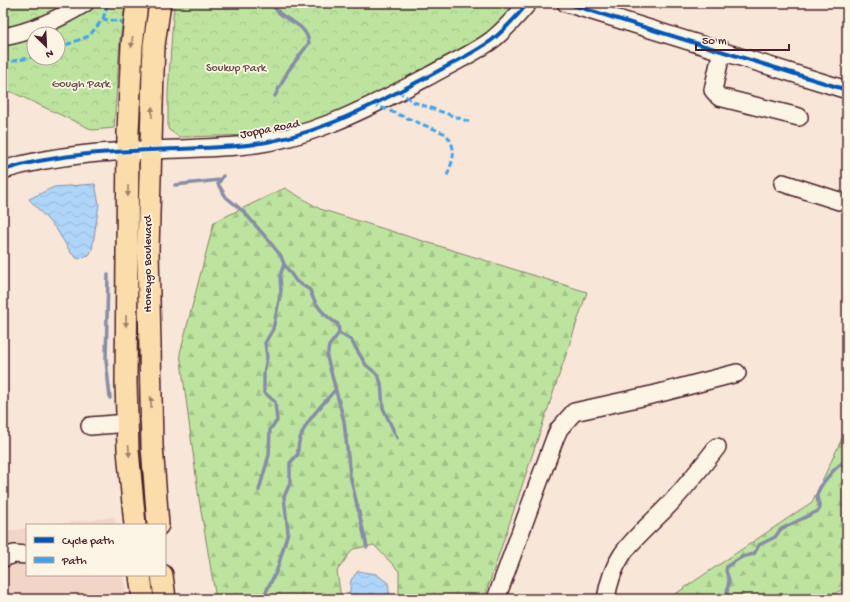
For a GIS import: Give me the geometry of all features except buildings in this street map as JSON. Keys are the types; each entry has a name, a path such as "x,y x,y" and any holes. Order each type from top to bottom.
{"main road":[{"name":"Honeygo Boulevard","path":"135,524 128,450 126,382 128,152 132,45 137,3"},
{"name":"Honeygo Boulevard","path":"158,524 149,358 148,250 154,45 160,3"},
{"path":"140,576 143,599"},
{"path":"162,576 165,599"}],"street":[{"path":"3,37 41,26 64,16 84,3"},
{"name":"Joppa Road","path":"3,170 52,158 238,146 267,143 311,132 398,91 470,54 491,41 506,28 528,3"},
{"path":"566,3 722,50 847,90"},
{"path":"722,50 713,90 719,97 799,117"},
{"path":"783,183 840,201"},
{"path":"496,599 555,438 559,429 574,412 656,394 737,373"},
{"path":"90,426 116,424"},
{"path":"606,599 609,580 620,556 634,539 692,480 717,447"},
{"path":"3,558 14,554 26,555"}],"shaded area":[{"path":"115,517 116,524 56,524"},
{"path":"26,528 26,576 123,576 127,599 3,599 3,532"}],"green space":[{"name":"Gough Park","path":"3,3 125,3 120,40 114,128 93,130 3,88"},
{"name":"Soukup Park","path":"174,3 519,3 508,16 481,38 448,60 378,96 299,127 255,135 179,137 168,129 168,93"},
{"path":"285,188 320,209 587,292 484,599 399,599 399,571 374,545 353,549 337,571 341,599 216,599 199,499 180,353 214,222"},
{"path":"847,428 847,587 824,599 668,599 812,502"}],"water":[{"path":"95,184 99,204 92,250 89,255 78,259 71,253 57,230 29,199 54,187"},
{"path":"358,571 376,574 388,583 390,599 349,599 351,580"}],"waterway":[{"path":"272,3 276,10 303,30 307,35 309,43 288,71 275,96"},
{"path":"223,176 218,184 226,197 244,212 281,256 284,264 296,281 310,290 314,300 321,310 338,324 339,333 329,346 327,357 344,421 350,475 367,547"},
{"path":"175,185 220,180"},
{"path":"259,490 269,455 270,429 277,421 275,402 264,392 264,373 267,357 265,343 273,329 281,291 280,276 284,264"},
{"path":"108,275 106,360 110,398"},
{"path":"339,333 351,340 366,365 378,375 381,383 383,408 397,438"},
{"path":"259,599 266,592 277,570 288,532 284,497 290,483 290,463 298,454 298,445 301,436 310,419 335,390"},
{"path":"726,599 729,580 726,571 727,566 742,557 754,554 759,545 775,537 781,529 818,511 820,508 817,496 818,492 834,470 847,461"}],"marked path":[{"path":"103,19 108,3"},
{"path":"66,45 89,36 103,19 123,22"},
{"path":"3,63 26,59"},
{"path":"398,91 414,102 470,122"},
{"path":"373,104 446,134 450,140 453,150 447,176"}],"cycle path":[{"path":"3,170 60,157 119,152 208,148 263,143 312,130 383,100 477,50 502,31 528,3"},
{"path":"566,3 847,90"}]}
